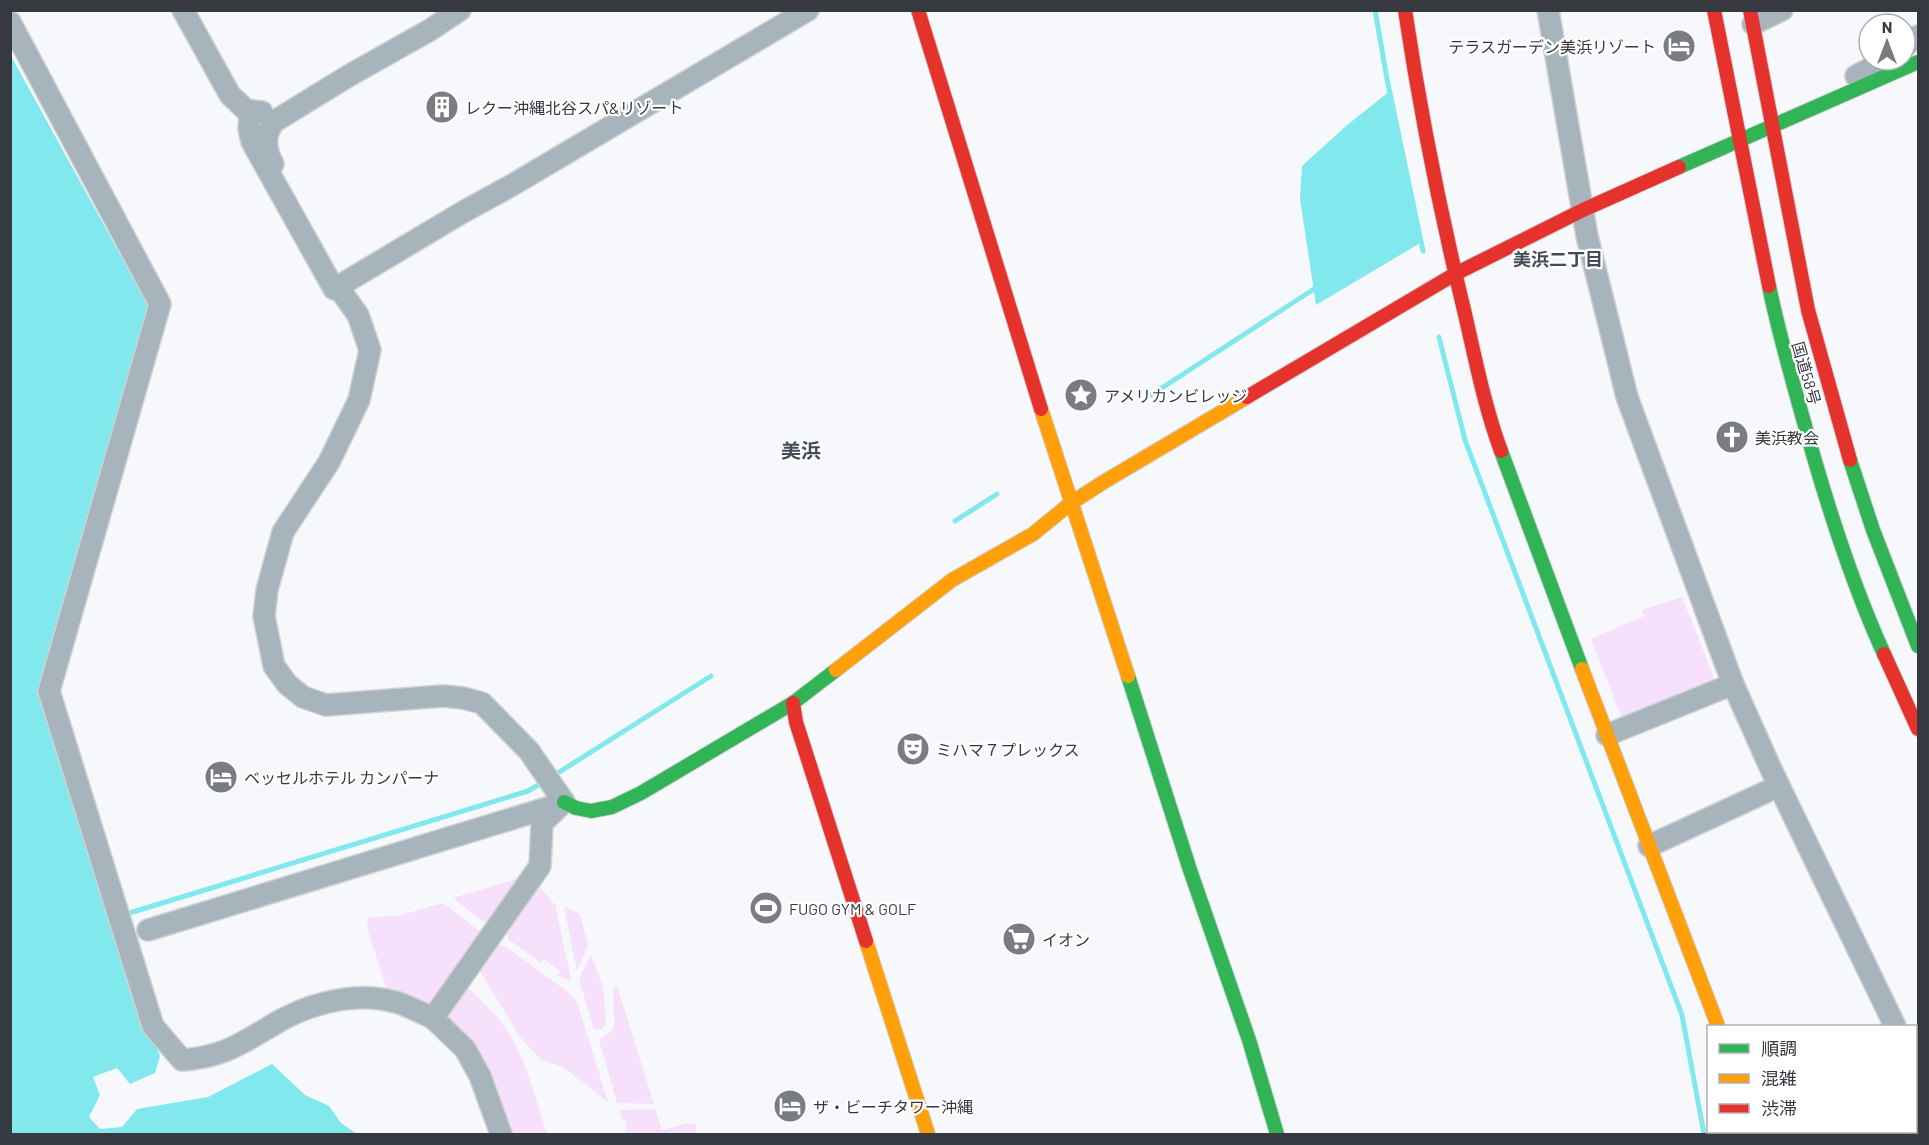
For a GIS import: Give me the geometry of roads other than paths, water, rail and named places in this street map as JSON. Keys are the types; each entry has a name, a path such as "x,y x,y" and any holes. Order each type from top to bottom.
{"main road":[{"path":"918,10 1021,348 1196,887 1249,1040 1277,1134"},
{"path":"1405,10 1415,77 1455,274 1490,421 1544,570 1718,1025"},
{"name":"国道58号","path":"1714,10 1776,322 1812,452 1839,539 1876,634 1918,729"},
{"name":"国道58号","path":"1752,17 1808,310 1844,439 1873,530 1918,646"},
{"path":"564,802 591,812 612,807 641,793 793,703 952,580 1034,534 1071,503 1455,274 1583,210 1918,62"},
{"path":"793,703 800,733 928,1134"}],"street":[{"path":"183,10 230,95 242,108 266,112 276,110 340,76 350,75"},
{"path":"337,287 269,157 266,142 269,127 275,121 350,75 430,30 460,10"},
{"path":"337,287 808,10"},
{"path":"1548,10 1587,236 1627,397 1733,684 1779,786 1895,1025"},
{"path":"1752,17 1782,10"},
{"path":"10,22 160,304 49,691 153,1026 182,1060 205,1058 245,1043 312,1005 341,999 369,999 398,1003 433,1018 465,1049 480,1076 501,1134"},
{"path":"1815,107 1864,72"},
{"path":"250,111 249,124 252,142 337,287 358,315 370,350 359,400 329,462 283,532 267,590 264,616 274,666 287,684 303,697 326,705 442,696 482,703 529,751 564,802"},
{"path":"1607,735 1733,684"},
{"path":"1649,846 1779,786"},
{"path":"148,930 564,802"},
{"path":"433,1018 540,866 543,824 564,802"}],"water":[{"path":"10,54 150,309 41,697 160,1056 155,1073 130,1084 117,1068 93,1077 100,1095 89,1117 100,1129 122,1127 137,1109 208,1097 272,1064 305,1095 329,1106 341,1123 357,1134 11,1134"},
{"path":"1390,91 1422,242 1316,305 1300,199 1302,166 1346,126"}],"waterway":[{"path":"1375,10 1423,251"},
{"path":"1151,395 1314,289"},
{"path":"1439,337 1465,440 1682,1015 1704,1134"},
{"path":"955,521 997,494"},
{"path":"553,776 711,676"},
{"path":"123,915 528,791 545,781"}],"place":[{"name":"テラスガーデン美浜リゾート","path":"1679,46"},
{"name":"レクー沖縄北谷スパ&リゾート","path":"442,107"},
{"name":"アメリカンビレッジ","path":"1081,395"},
{"name":"美浜教会","path":"1732,437"},
{"name":"ミハマ７プレックス","path":"913,749"},
{"name":"ベッセルホテル カンパーナ","path":"221,777"},
{"name":"FUGO GYM & GOLF","path":"766,908"},
{"name":"イオン","path":"1019,939"},
{"name":"ザ・ビーチタワー沖縄","path":"790,1106"}],"district":[{"name":"美浜二丁目","path":"1558,259"},
{"name":"美浜","path":"801,450"}]}
